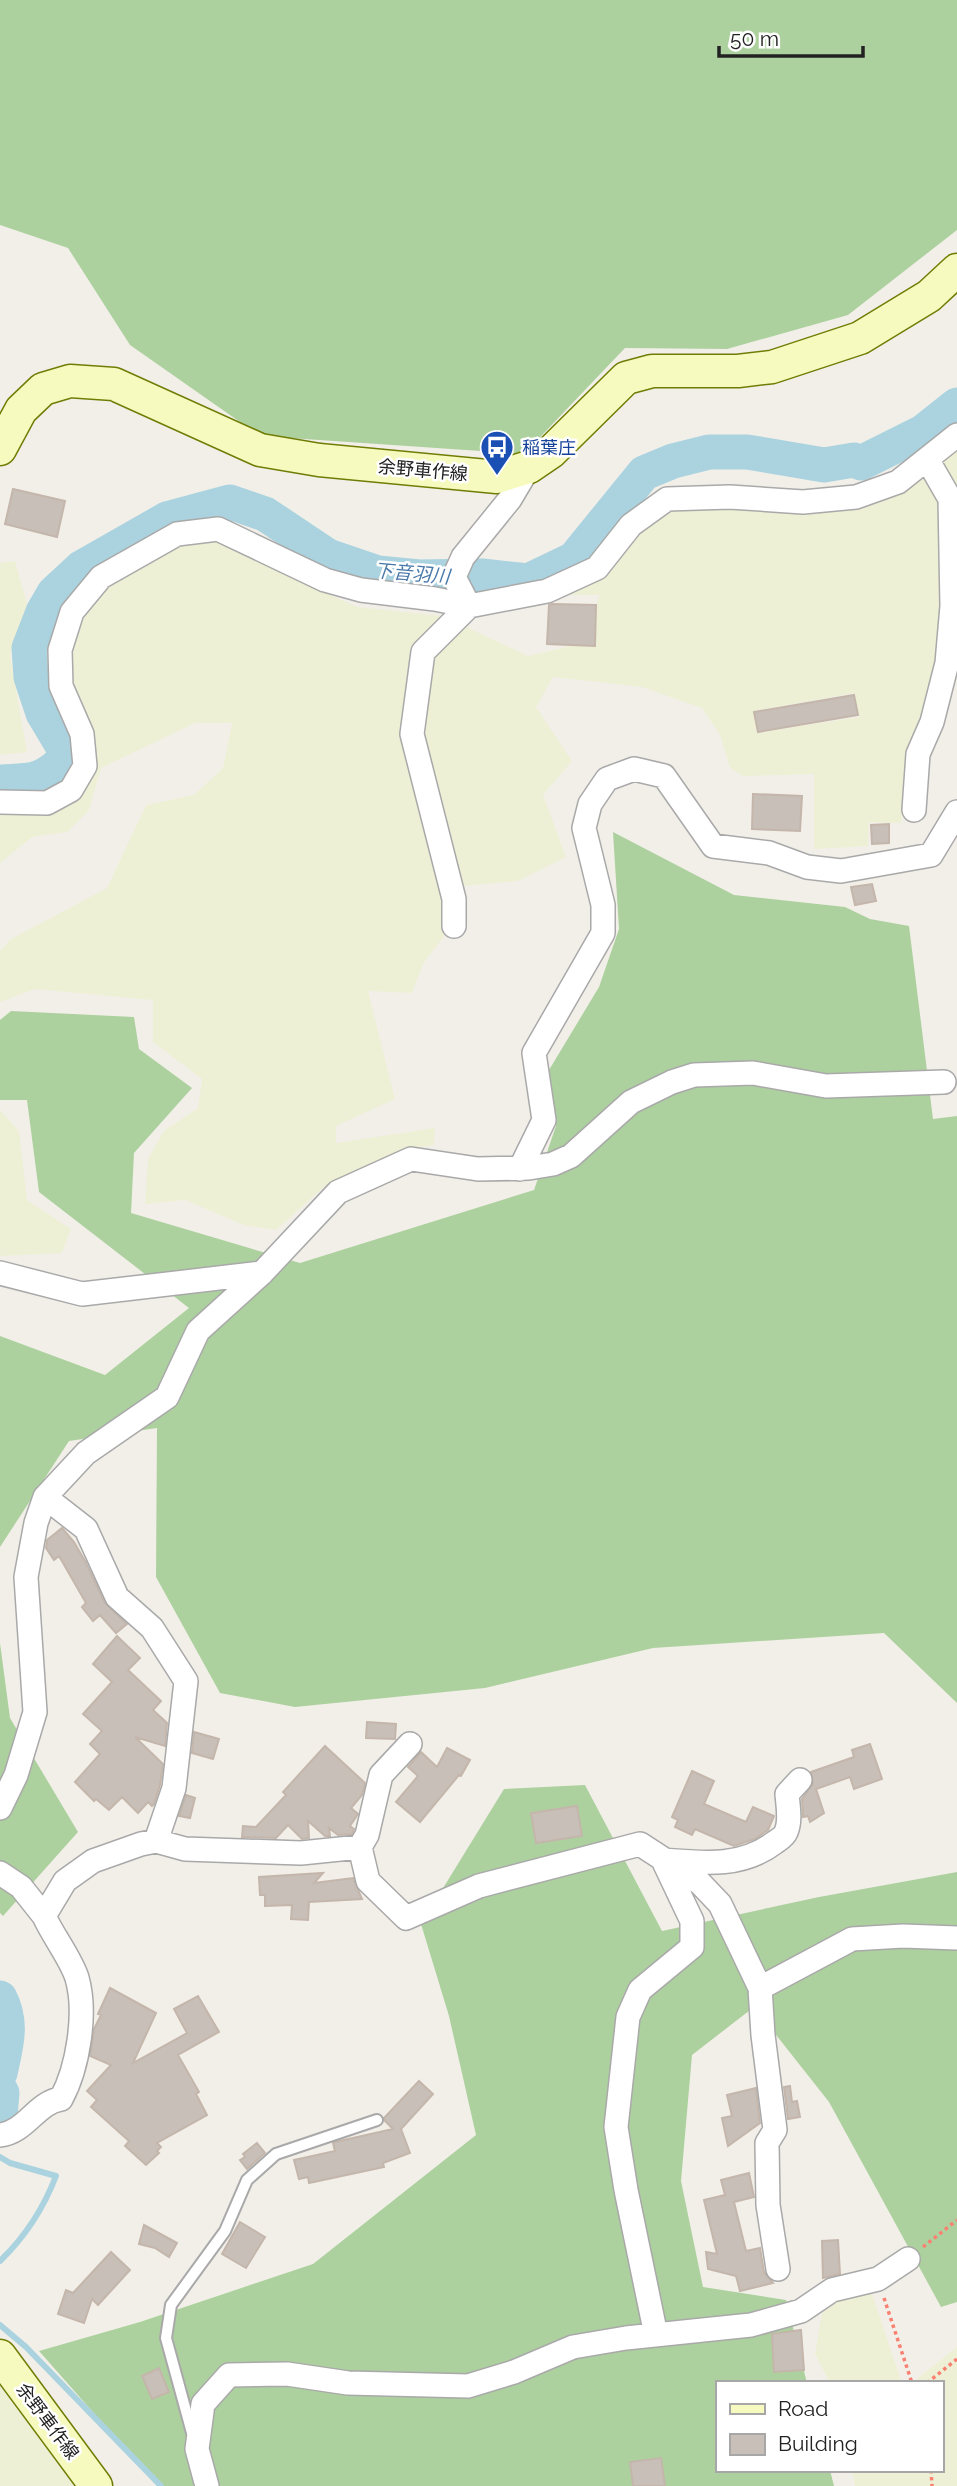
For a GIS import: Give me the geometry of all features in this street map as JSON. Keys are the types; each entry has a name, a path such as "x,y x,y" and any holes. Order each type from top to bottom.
{"main road":[{"name":"余野車作線","path":"0,449 20,410 43,390 70,381 114,384 260,450 319,460 497,477 529,467 551,452 626,378 652,371 738,371 772,367 860,338 929,296 957,270"},
{"name":"余野車作線","path":"0,2356 96,2486"}],"street":[{"path":"0,802 47,803 71,790 85,766 82,734 61,686 60,650 72,612 101,577 177,534 218,528 325,580 360,590 469,606 547,591 597,568 631,525 667,499 730,497 803,502 856,497 898,482 957,435"},
{"path":"914,810 918,754 932,722 947,663 952,606 950,499 927,459"},
{"path":"469,606 454,577 463,557 510,499 529,467"},
{"path":"454,926 454,899 412,734 423,652 469,606"},
{"path":"520,1169 544,1121 534,1054 603,933 603,905 584,828 590,804 607,779 634,769 664,776 713,846 769,853 807,867 841,871 932,855 957,812"},
{"path":"0,1808 16,1775 35,1712 26,1577 36,1523 45,1497 86,1453 167,1397 198,1331 262,1273 338,1192 411,1159 478,1169 520,1169 553,1164 571,1156 631,1102 694,1075 754,1073 826,1086 944,1082"},
{"path":"0,1273 82,1294 262,1273"},
{"path":"45,1497 86,1529 117,1597 152,1628 186,1681 174,1788 156,1841"},
{"path":"410,1744 381,1775 367,1835 359,1847 368,1881 406,1918 479,1886 640,1844 700,1883 720,1904 760,1988 775,2130 767,2143 768,2205 778,2269"},
{"path":"663,1860 705,1863 738,1861 764,1851 785,1835 788,1821 787,1794 800,1780"},
{"path":"44,1916 65,1881 93,1860 156,1841 186,1849 301,1853 359,1847"},
{"path":"656,2335 616,2127 628,2017 640,1990 692,1947 692,1921 663,1860"},
{"path":"0,1873 21,1887 44,1916 76,1976 81,1998 77,2050 69,2085 61,2099 52,2100 4,2135"},
{"path":"760,1988 852,1939 903,1936 957,1938"},
{"path":"207,2486 197,2449 203,2404 229,2375 287,2375 348,2383 468,2386 514,2372 573,2347 751,2325 801,2311 832,2290 878,2279 908,2259"}],"lane":[{"path":"197,2449 166,2338 171,2305 225,2231 247,2180 275,2154 377,2120"}],"path":[{"path":"908,2259 957,2220"},
{"path":"878,2279 911,2381"},
{"path":"930,2381 957,2359"}],"green space":[{"path":"0,0 957,0 957,230 848,315 727,349 625,348 524,454 260,436 130,345 68,248 0,225"},
{"path":"957,448 957,505 945,641 912,750 901,823 869,822 868,846 814,849 814,774 743,776 730,768 720,735 702,708 642,687 553,677 536,707 572,761 543,795 566,857 518,881 464,886 443,891 450,928 423,964 412,993 368,991 395,1099 336,1126 336,1143 435,1128 434,1145 396,1152 325,1186 276,1230 244,1225 185,1200 145,1204 148,1159 164,1131 198,1108 202,1079 153,1042 153,1000 35,989 0,1002 0,951 11,939 107,888 146,805 194,795 223,768 232,723 195,723 101,768 89,810 67,832 32,837 0,863 0,808 85,777 68,683 71,643 79,613 104,581 178,541 218,540 275,570 357,607 443,616 528,656 571,646 595,646 596,605 600,595 570,595 596,576 639,532 672,505 794,513 865,507 929,473","holes":["854,693 859,717 757,733 754,711"]},
{"path":"15,561 27,604 10,655 27,752 0,755 0,563"},
{"path":"613,832 734,895 845,907 870,919 909,926 933,1119 957,1116 957,1703 884,1633 653,1648 485,1688 295,1707 220,1693 156,1577 157,1428 69,1441 0,1547 0,1336 105,1375 189,1308 39,1192 27,1100 0,1100 0,1020 11,1011 134,1017 139,1049 192,1088 134,1153 131,1213 300,1263 534,1190 556,1126 549,1070 599,987 619,929"},
{"path":"0,1110 19,1131 27,1200 71,1229 62,1253 0,1256"},
{"path":"0,1643 10,1718 78,1832 3,1916 0,1913"},
{"path":"585,1785 662,1931 819,1897 957,1872 957,2302 941,2307 829,2102 754,2007 692,2055 681,2181 703,2287 786,2300 806,2381 716,2381 716,2472 830,2472 834,2486 158,2486 39,2351 140,2322 313,2264 476,2135 449,2016 421,1924 504,1789"},
{"path":"852,2292 872,2294 901,2381 829,2381 815,2354 822,2313"},
{"path":"957,2347 957,2486 855,2486 852,2472 943,2472 943,2381 914,2381"},
{"path":"0,2375 83,2486 0,2486"}],"building":[{"path":"13,489 65,501 57,537 5,524"},
{"path":"549,605 596,605 595,646 547,644"},
{"path":"854,695 858,715 758,732 754,712"},
{"path":"753,794 802,796 800,831 752,829"},
{"path":"889,824 889,843 872,844 871,825"},
{"path":"872,884 876,901 855,905 851,887"},
{"path":"62,1528 85,1561 105,1603 127,1624 116,1633 100,1615 93,1621 82,1607 86,1603 59,1556 54,1560 46,1548 47,1540"},
{"path":"117,1636 140,1658 128,1670 161,1701 153,1710 167,1723 165,1746 135,1737 163,1764 154,1804 152,1806 148,1802 138,1813 122,1797 109,1810 96,1799 94,1801 75,1782 100,1754 90,1744 102,1731 83,1714 112,1682 93,1664"},
{"path":"367,1722 396,1724 395,1739 366,1738"},
{"path":"194,1732 219,1739 213,1759 192,1753"},
{"path":"870,1744 882,1779 854,1789 850,1777 816,1789 824,1813 810,1822 808,1816 803,1817 802,1799 813,1784 811,1772 854,1757 852,1750"},
{"path":"325,1746 365,1783 362,1795 351,1808 358,1814 350,1826 354,1829 352,1834 338,1835 329,1828 330,1836 325,1836 308,1821 309,1838 302,1839 288,1825 276,1838 242,1837 243,1826 256,1827 286,1795 283,1792"},
{"path":"447,1748 470,1760 461,1776 459,1775 420,1822 396,1802 418,1776 408,1767 421,1752 437,1767"},
{"path":"692,1771 714,1781 704,1804 746,1822 753,1807 774,1816 768,1830 755,1839 734,1846 695,1829 692,1835 675,1827 678,1820 672,1817"},
{"path":"186,1795 195,1798 190,1818 179,1816"},
{"path":"577,1806 582,1836 536,1843 531,1813"},
{"path":"323,1873 314,1883 353,1878 362,1899 309,1902 308,1920 291,1919 292,1905 265,1906 265,1895 260,1895 259,1877"},
{"path":"110,1988 156,2013 133,2063 187,2033 174,2009 198,1996 219,2032 178,2055 199,2092 196,2094 207,2115 157,2143 161,2147 157,2151 159,2153 146,2165 125,2146 129,2141 91,2107 97,2100 87,2091 111,2065 90,2056 94,2029 101,2015 98,2014"},
{"path":"419,2081 433,2094 401,2129 410,2153 383,2163 384,2167 309,2183 308,2177 299,2179 294,2160 335,2151 335,2142 393,2129 384,2118"},
{"path":"790,2086 792,2102 797,2101 800,2117 788,2119 784,2087"},
{"path":"756,2088 760,2123 728,2146 722,2118 732,2116 727,2095"},
{"path":"257,2143 265,2153 247,2169 240,2160 245,2157 243,2154"},
{"path":"749,2173 754,2197 734,2202 746,2251 760,2248 764,2272 773,2283 740,2291 736,2276 708,2269 706,2252 717,2254 704,2200 725,2195 721,2180"},
{"path":"240,2222 265,2237 246,2268 222,2254"},
{"path":"144,2225 177,2243 169,2257 155,2248 139,2244"},
{"path":"838,2240 840,2274 823,2278 822,2241"},
{"path":"111,2252 130,2270 98,2305 92,2299 84,2323 58,2314 66,2290 73,2293"},
{"path":"801,2330 804,2370 774,2372 772,2334"},
{"path":"159,2368 169,2392 152,2399 142,2376"},
{"path":"661,2458 665,2486 633,2486 630,2462"}],"waterway":[{"name":"下音羽川","path":"0,782 38,778 53,770 68,755 43,713 31,677 29,648 43,612 54,593 81,568 167,519 230,502 265,514 328,556 378,573 419,577 482,576 528,581 574,559 644,473 673,461 709,452 747,452 824,465 854,460 861,463 923,432 957,405"},
{"name":"下音羽川","path":"0,1998 7,2026 0,2073"},
{"path":"0,2090 0,2116"},
{"path":"0,2157 10,2163 56,2176 32,2222 0,2261"},
{"path":"0,2325 26,2347 161,2486"}],"place":[{"name":"稲葉庄","path":"497,477"}]}
